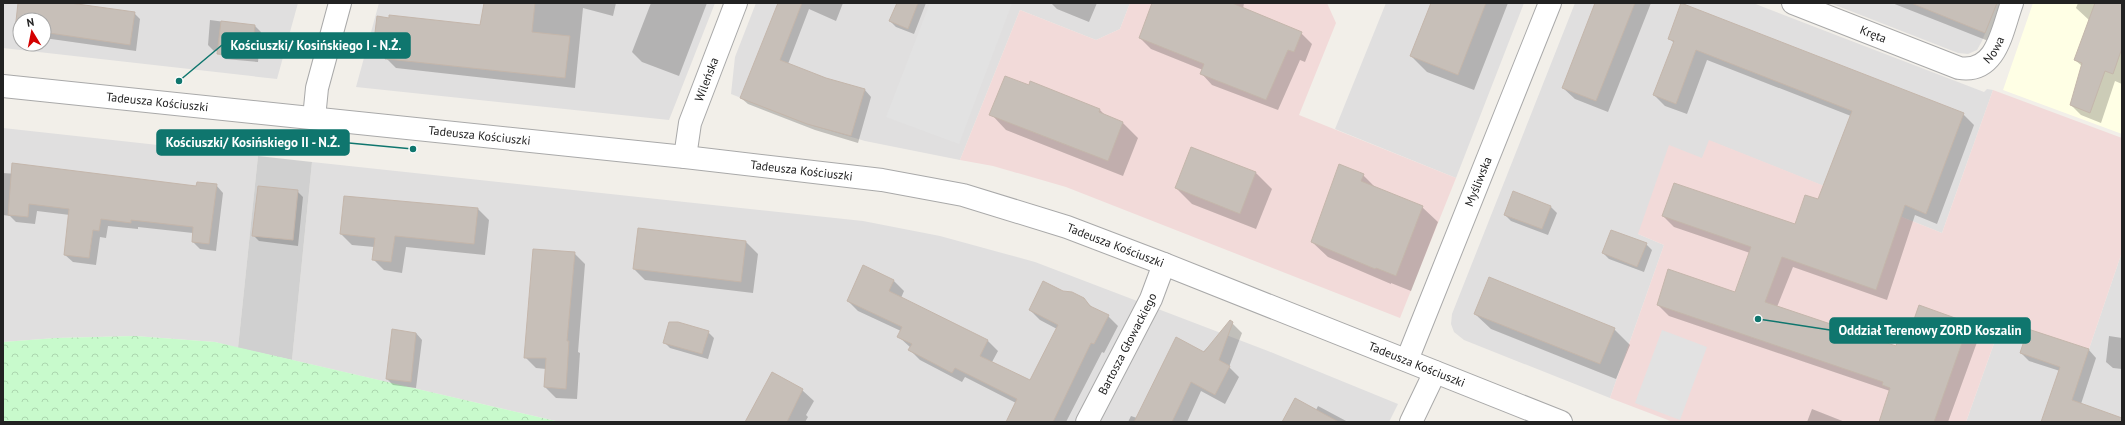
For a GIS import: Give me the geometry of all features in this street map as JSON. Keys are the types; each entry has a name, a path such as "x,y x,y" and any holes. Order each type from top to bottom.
{"street":[{"path":"314,118 317,88 340,3"},
{"name":"Wileńska","path":"685,157 690,123 736,3"},
{"name":"Myśliwska","path":"1407,360 1550,3"},
{"name":"Kręta","path":"1793,3 1953,66"},
{"name":"Nowa","path":"1953,66 1968,70 1976,68 1989,61 1993,55 2012,3"},
{"name":"Tadeusza Kościuszki","path":"3,86 685,157 882,180 963,195 1067,227 1562,422"},
{"name":"Bartosza Głowackiego","path":"1087,422 1151,299 1164,264"},
{"path":"1411,422 1435,372"}],"shaded area":[{"path":"3,3 298,3 277,79 38,52 52,52 52,12 12,12 12,49 3,48"},
{"path":"379,3 715,3 669,120 356,87"},
{"path":"756,3 1130,3 1120,29 1096,40 1020,10 960,160 865,141 807,124 731,94 735,57"},
{"path":"930,3 1012,3 959,144 886,117"},
{"path":"1130,3 1327,3 1336,23 1299,115 1456,178 1400,318 1066,187 993,166 960,160 1020,10 1096,40 1120,29"},
{"path":"1386,3 1524,3 1456,178 1335,129"},
{"path":"1575,3 1753,3 1984,92 1987,89 1993,90 1942,233 1710,141 1702,159 1638,234 1664,245 1610,398 1464,340 1454,332 1451,324 1452,314"},
{"path":"1830,3 1997,3 1977,50 1968,54 1958,53"},
{"path":"2033,3 2122,3 2122,134 2003,90"},
{"path":"1993,90 2122,138 2122,252 2089,349 2002,321 1966,422 1673,422 1610,398 1664,245 1638,234 1669,145 1702,158 1709,140 1942,233"},
{"path":"3,128 258,156 238,348 215,342 135,336 56,338 3,342"},
{"path":"258,156 312,162 292,360 238,348"},
{"path":"312,162 863,221 940,236 1035,262 1268,351 1398,404 1389,422 560,422 292,360"},
{"path":"2122,252 2122,422 1966,422 2002,321 2089,349"},
{"path":"1662,330 1707,347 1680,420 1635,403"}],"green space":[{"path":"135,336 215,342 560,422 3,422 3,342 56,338"}],"building":[{"path":"18,3 70,3 135,12 130,45 52,33 52,12 17,12"},
{"path":"484,3 535,3 532,32 570,36 565,78 385,59 387,42 374,41 377,16 389,18 389,15 480,25"},
{"path":"778,3 802,3 780,60 826,78 865,89 851,136 807,124 740,98"},
{"path":"897,3 918,3 908,29 889,21"},
{"path":"1152,3 1232,3 1302,32 1294,52 1288,50 1266,100 1200,74 1204,64 1139,38"},
{"path":"1431,3 1486,3 1458,75 1410,56"},
{"path":"1595,3 1635,3 1596,101 1562,88"},
{"path":"1681,3 1964,113 1926,214 1905,205 1876,290 1782,257 1765,302 1896,346 1902,328 1910,331 1919,305 1969,323 1934,422 1879,422 1890,388 1882,385 1883,382 1657,305 1668,269 1735,292 1751,247 1662,216 1674,183 1795,224 1805,195 1818,199 1852,111 1696,50 1676,104 1653,95 1674,41 1668,39"},
{"path":"1911,3 1997,3 1985,33"},
{"path":"2095,3 2122,3 2122,48 2113,74 2105,71 2090,113 2070,105 2082,63 2074,60"},
{"path":"221,21 255,25 252,57 217,54"},
{"path":"1005,76 1029,85 1030,81 1100,109 1099,112 1123,122 1108,161 989,115"},
{"path":"1191,147 1256,172 1240,214 1175,188"},
{"path":"12,163 196,186 197,182 217,184 209,244 192,242 193,227 131,220 131,223 101,219 99,231 93,230 89,258 64,255 69,209 29,204 28,217 8,215"},
{"path":"1339,164 1364,174 1361,181 1423,206 1396,276 1376,268 1375,269 1311,242"},
{"path":"258,186 298,190 293,240 252,236"},
{"path":"1513,191 1551,206 1542,229 1504,215"},
{"path":"344,196 478,208 474,244 395,236 391,262 372,260 375,238 340,234"},
{"path":"638,228 746,241 741,282 633,269"},
{"path":"1611,230 1647,243 1637,267 1602,253"},
{"path":"533,249 575,252 567,341 569,341 566,389 544,387 546,358 524,358"},
{"path":"863,265 894,280 889,291 988,340 980,356 1030,380 1058,325 1029,310 1043,281 1063,291 1072,292 1084,298 1090,306 1109,315 1094,344 1091,343 1053,422 1006,422 1017,399 955,368 952,373 908,350 912,344 897,337 902,327 847,301"},
{"path":"1489,277 1615,328 1600,364 1474,314"},
{"path":"1230,320 1233,322 1219,360 1230,366 1215,395 1191,382 1172,422 1134,422 1176,337 1204,352"},
{"path":"669,322 678,322 709,331 702,354 663,343"},
{"path":"392,329 416,333 411,382 386,379"},
{"path":"2028,329 2089,349 2072,400 2122,418 2122,422 2041,422 2060,367 2020,353"},
{"path":"772,372 803,389 787,422 745,422"},
{"path":"1295,398 1339,422 1282,422"}],"place":[{"name":"Kościuszki/ Kosińskiego I - N.Ż.","path":"179,81"},
{"name":"Kościuszki/ Kosińskiego II - N.Ż.","path":"413,149"},
{"name":"Oddział Terenowy ZORD Koszalin","path":"1758,319"}]}
